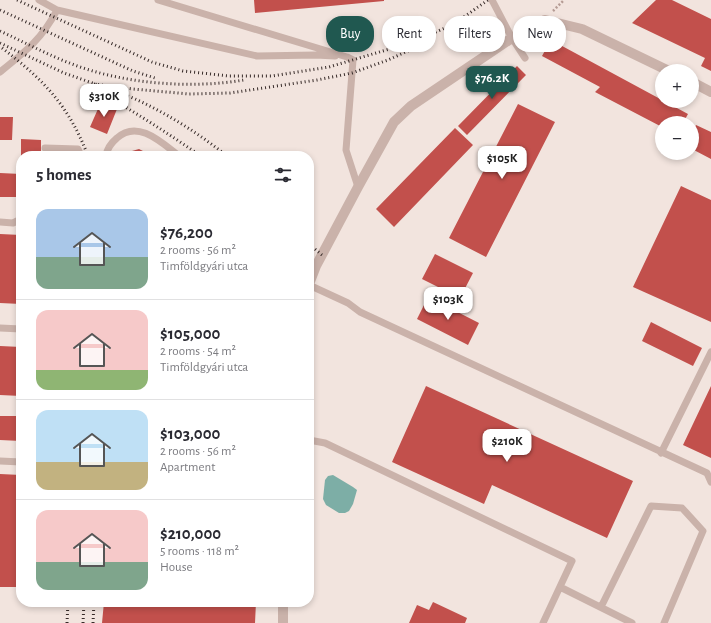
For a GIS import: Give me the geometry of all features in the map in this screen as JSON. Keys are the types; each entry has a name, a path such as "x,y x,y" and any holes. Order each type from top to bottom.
{"street":[{"path":"314,271 394,122 411,106 512,38 545,20 582,29 655,64"},
{"path":"699,86 711,92"},
{"path":"283,623 284,607"}],"lane":[{"path":"39,0 58,10 257,56 316,55 348,57"},
{"path":"158,0 348,57 352,60 346,150 358,187"},
{"path":"492,0 512,38 525,58"},
{"path":"0,72 32,46 46,31 58,10"},
{"path":"107,151 114,140 120,135 135,130 155,138 172,151"},
{"path":"44,148 78,149 79,151"},
{"path":"0,222 13,223 16,222"},
{"path":"314,286 348,303 360,312 661,453 707,473 711,482"},
{"path":"0,328 16,329"},
{"path":"661,453 711,352"},
{"path":"314,441 325,443 572,561 543,623"},
{"path":"0,461 16,462"},
{"path":"601,608 651,506 682,508 703,531 664,623"},
{"path":"560,587 632,623"}],"water":[{"path":"333,475 357,490 353,504 349,511 345,513 339,513 326,505 323,499 325,480 328,476"}],"building":[{"path":"254,0 384,0 384,1 255,13"},
{"path":"656,0 672,0 711,19 711,71 701,66 705,58 632,23"},
{"path":"566,48 655,96 655,108 677,108 688,114 687,116 655,116 655,123 595,92 600,87 542,56 544,52 566,52"},
{"path":"517,66 526,75 467,135 458,126"},
{"path":"101,102 117,109 107,134 90,127"},
{"path":"518,104 555,122 486,257 449,238"},
{"path":"0,117 13,117 12,140 0,140"},
{"path":"699,126 711,132 711,159 699,153"},
{"path":"455,128 473,145 394,227 376,209"},
{"path":"21,139 41,140 41,151 21,151"},
{"path":"139,149 143,151 132,151"},
{"path":"0,173 16,174 16,197 0,197"},
{"path":"681,186 711,200 711,322 633,287"},
{"path":"0,234 16,235 16,304 0,303"},
{"path":"435,254 473,273 460,298 422,279"},
{"path":"428,297 479,323 468,345 417,319"},
{"path":"651,322 702,348 693,366 642,341"},
{"path":"0,346 16,347 16,396 0,395"},
{"path":"426,386 633,481 607,538 492,485 484,504 392,462"},
{"path":"711,386 711,458 683,445"},
{"path":"0,416 16,416 16,441 0,440"},
{"path":"0,474 16,475 16,587 0,587"},
{"path":"433,602 467,618 465,623 409,623 417,605 429,610"},
{"path":"104,607 256,607 255,623 102,623"}],"railway":[{"path":"17,0 152,62 183,71 229,76 272,76 329,67 413,42 444,28"},
{"path":"465,16 488,0"},
{"path":"0,10 133,71 155,78"},
{"path":"0,31 45,53 72,64 113,76 157,83 180,84 223,83 244,80"},
{"path":"0,43 64,73 98,85"},
{"path":"2,48 30,71 54,95 64,108 81,138 86,151"},
{"path":"94,84 189,94 230,93 317,80 352,73 406,52"},
{"path":"88,86 160,128 194,151"},
{"path":"113,90 173,118 220,151"},
{"path":"314,248 322,255"},
{"path":"67,623 68,607"},
{"path":"83,623 84,607"},
{"path":"93,623 94,607"}]}
